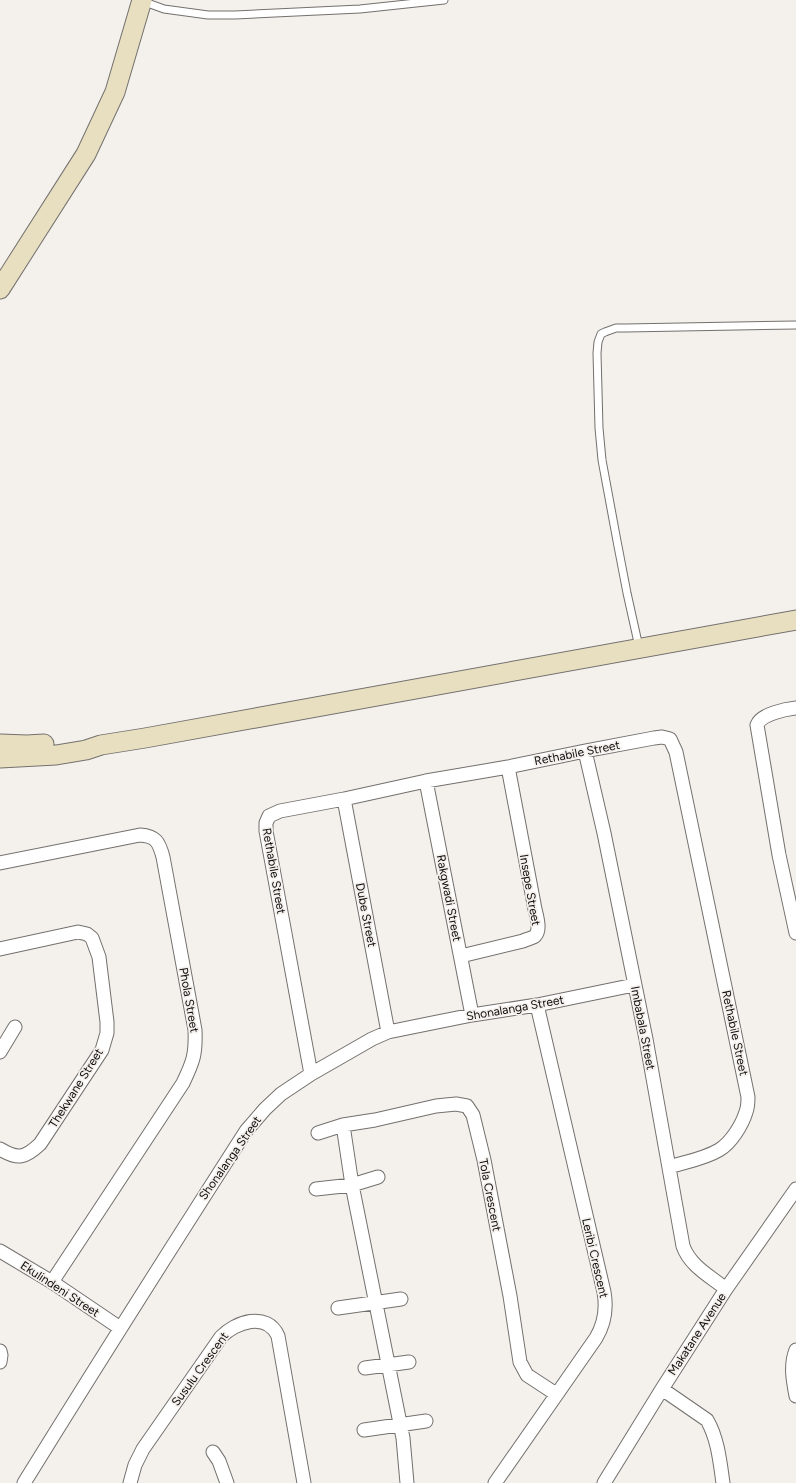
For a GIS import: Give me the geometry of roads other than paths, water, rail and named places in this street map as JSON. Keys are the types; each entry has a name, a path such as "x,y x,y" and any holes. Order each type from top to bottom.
{"main road":[{"path":"0,289 86,154 115,92 142,1"},
{"path":"0,758 56,755 86,750 101,745 796,620"},
{"path":"0,744 27,745 78,742 101,745"}],"street":[{"path":"796,708 770,714 761,719 757,725 779,855 796,932"},
{"name":"Rethabile Street","path":"311,1074 267,839 266,823 272,813 426,781 508,768 585,751 658,738 670,739 673,743 679,763 748,1096 747,1111 729,1142 720,1150 705,1157 669,1167"},
{"name":"Imbabala Street","path":"585,751 604,834 634,985 683,1246 686,1254 696,1266 726,1289"},
{"name":"Insepe Street","path":"461,956 523,941 533,937 537,932 538,924 508,768"},
{"name":"Rakgwadi Street","path":"426,781 472,1015"},
{"name":"Dube Street","path":"344,799 388,1032"},
{"name":"Phola Street","path":"0,863 126,837 140,835 152,837 160,847 195,1030 196,1044 194,1058 183,1084 52,1282"},
{"name":"Thekwane Street","path":"0,948 78,932 90,936 95,945 98,957 107,1033 102,1050 40,1144 29,1154 22,1156 13,1156 0,1149"},
{"name":"Shonalanga Street","path":"24,1483 120,1328 246,1131 265,1109 281,1094 311,1074 372,1038 388,1032 472,1015 537,1005 634,985"},
{"name":"Leribi Crescent","path":"495,1483 596,1338 604,1322 606,1307 604,1292 537,1005"},
{"path":"0,1052 15,1027"},
{"name":"Tola Crescent","path":"318,1133 343,1125 375,1120 443,1105 461,1104 469,1108 473,1115 484,1160 510,1296 520,1362 527,1375 556,1394"},
{"path":"343,1125 352,1185 403,1438 407,1483"},
{"path":"316,1189 352,1185 378,1177"},
{"name":"Makatane Avenue","path":"604,1483 726,1289 796,1189"},
{"name":"Ekulindeni Street","path":"0,1251 52,1282 120,1328"},
{"path":"338,1308 401,1299"},
{"name":"Susulu Crescent","path":"130,1483 135,1465 144,1449 221,1337 227,1330 239,1324 246,1322 257,1322 272,1327 278,1336 304,1483"},
{"path":"796,1350 793,1357 792,1366 796,1396"},
{"path":"0,1351 0,1362"},
{"path":"365,1368 409,1362"},
{"path":"662,1389 707,1420 712,1428 723,1483"},
{"path":"364,1430 426,1420"},
{"path":"213,1452 220,1461 227,1483"}],"lane":[{"path":"142,1 164,9 208,15 235,15 360,9 444,0"},
{"path":"640,649 627,594 602,460 599,428 597,353 599,338 604,332 616,328 796,324"}]}
